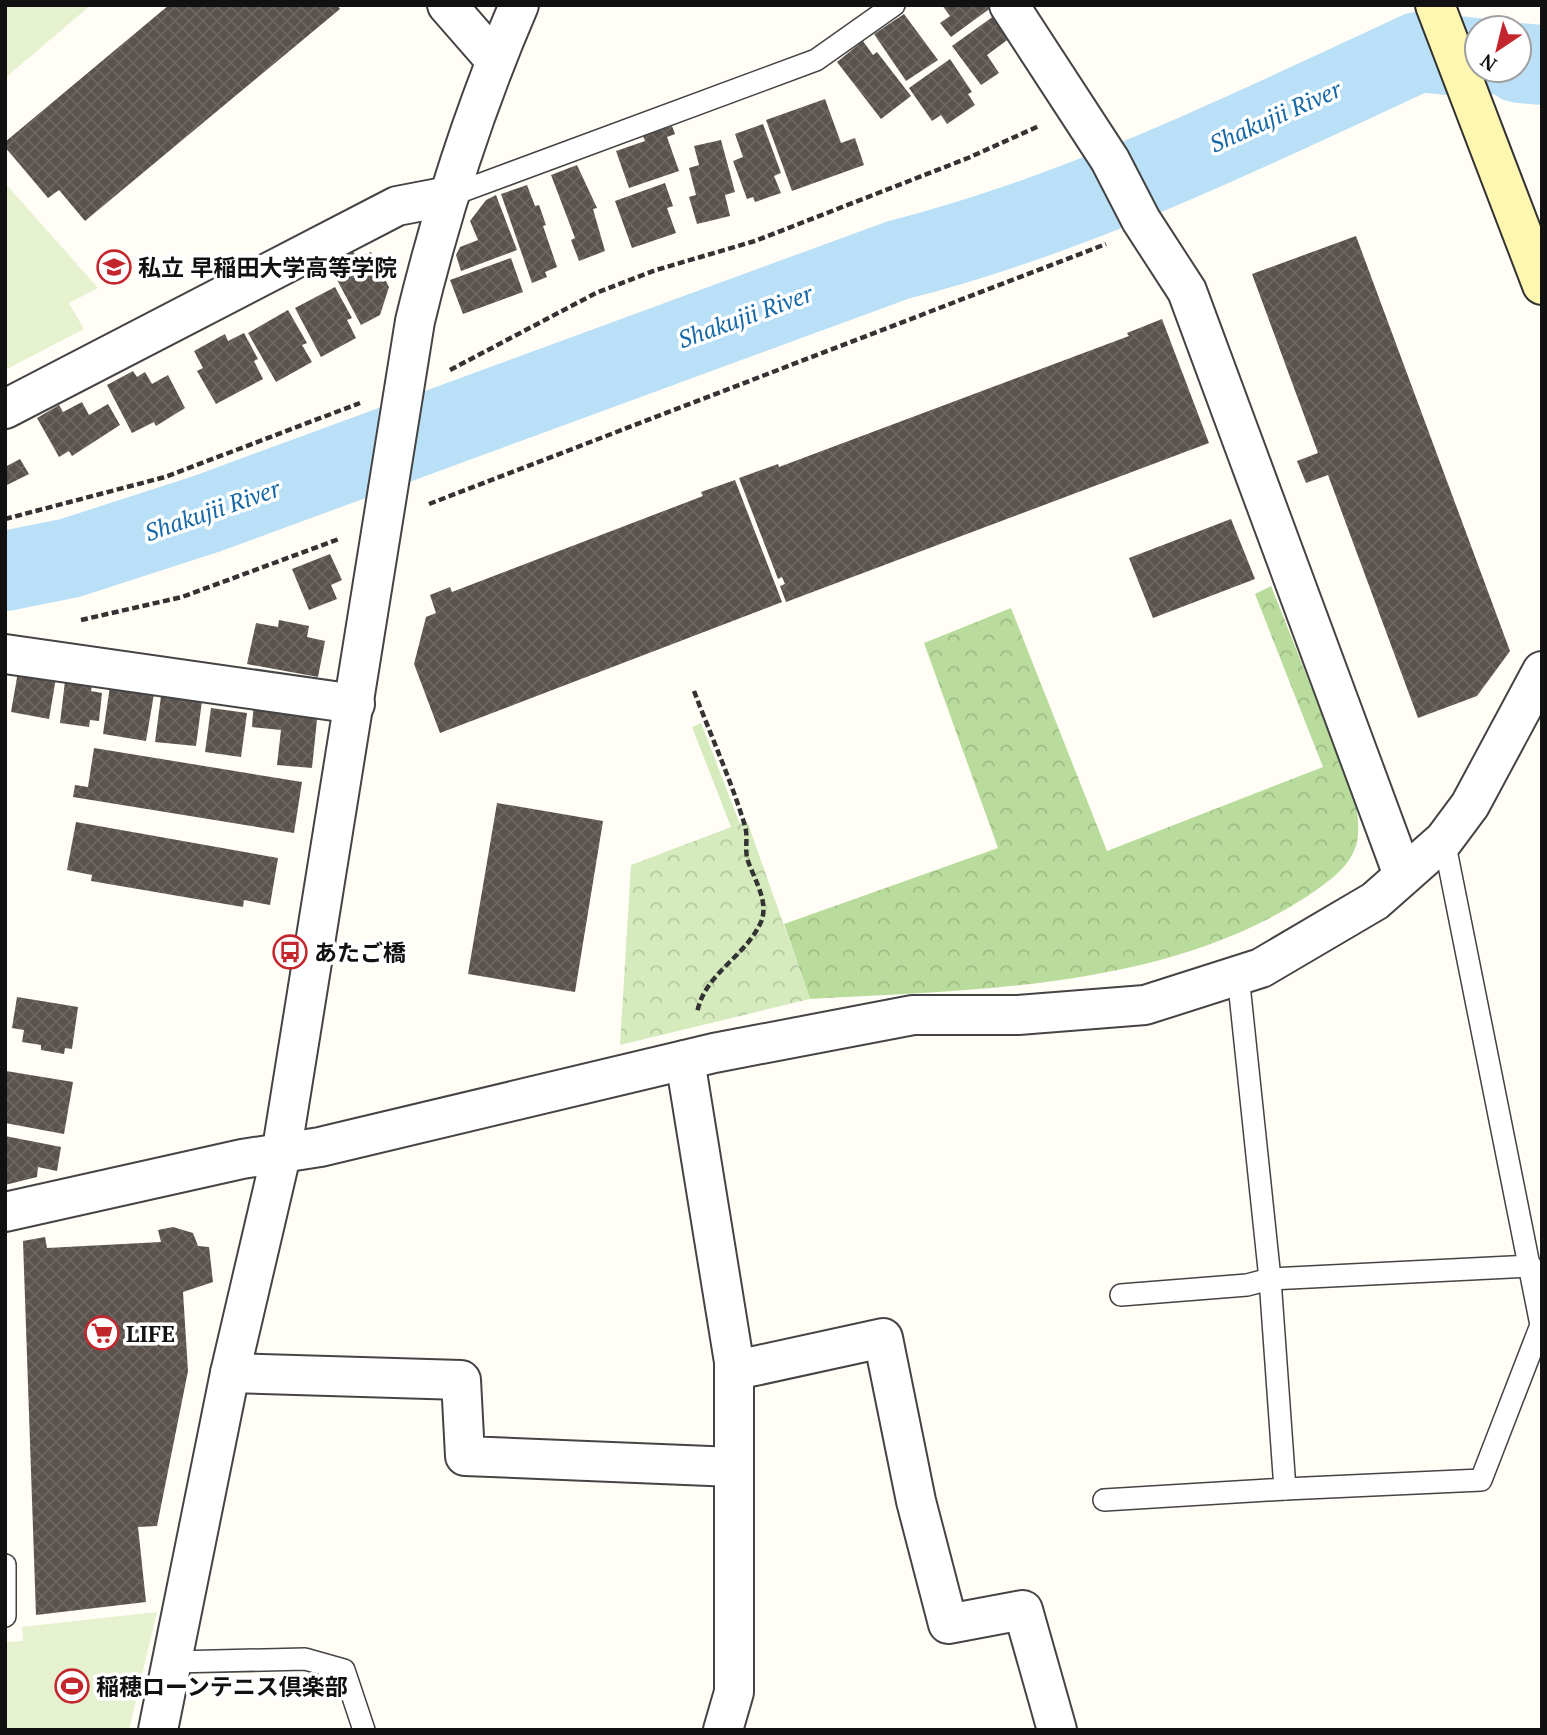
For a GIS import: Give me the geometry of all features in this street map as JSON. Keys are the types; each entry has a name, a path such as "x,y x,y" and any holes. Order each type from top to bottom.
{"main road":[{"path":"1435,5 1542,285"}],"street":[{"path":"447,5 495,60"},
{"path":"158,1730 174,1662 230,1373 281,1155 384,521 402,391 424,282 449,196 495,60 519,5"},
{"path":"1009,5 1110,160 1144,224 1187,291 1403,875"},
{"path":"5,409 397,206 449,196"},
{"path":"5,654 355,704"},
{"path":"5,1212 242,1159 281,1155 698,1057 913,1015 1018,1015 1145,1005 1261,968 1374,901 1444,840 1470,805 1542,671"},
{"path":"698,1057 734,1363 734,1692 723,1730"},
{"path":"734,1363 750,1367 883,1338 916,1501 948,1624 1023,1610 1057,1730"},
{"path":"230,1373 461,1380 465,1456 734,1467"}],"lane":[{"path":"449,196 816,61 894,5"},
{"path":"1104,1500 1481,1480 1541,1325 1444,840"},
{"path":"1238,975 1270,1279 1285,1489"},
{"path":"1121,1295 1247,1285 1270,1279 1531,1266"},
{"path":"5,1565 5,1616"},
{"path":"174,1662 305,1659 344,1670 364,1730"}],"path":[{"path":"5,519 165,477 402,391 453,369 596,293 656,270 768,236 968,158 1076,108"},
{"path":"73,622 182,597 384,521 1144,224"},
{"path":"694,691 746,829 746,855 763,902 762,920 753,938 742,953 705,988 699,1002 698,1057"}],"green space":[{"path":"5,5 91,5 5,78"},
{"path":"5,183 98,288 69,303 84,329 5,370"},
{"path":"1271,586 1342,761 1356,805 1356,845 1340,871 1306,897 1251,927 1192,950 1130,967 1001,987 810,999 784,924 998,848 924,643 1011,608 1107,851 1323,767 1255,594"},
{"path":"701,723 740,824 731,827 692,727"},
{"path":"747,821 810,999 620,1045 631,865"},
{"name":"稲穂ローンテニス倶楽部","path":"157,1612 129,1730 5,1730 5,1642 23,1641 22,1627"}],"building":[{"path":"169,5 337,5 340,9 85,221 59,190 48,198 5,147 5,142"},
{"path":"942,5 992,7 951,37 940,23 950,16"},
{"path":"998,13 1014,35 987,55 999,73 981,85 952,46"},
{"path":"904,14 938,60 906,81 874,34"},
{"path":"863,41 873,55 877,52 911,96 881,119 837,62"},
{"path":"950,59 972,92 968,94 975,105 947,124 941,115 932,121 909,88"},
{"path":"825,99 841,143 855,138 864,165 792,191 766,120"},
{"path":"763,124 781,173 774,176 781,193 755,202 753,197 747,199 733,161 743,157 735,134"},
{"path":"672,126 675,134 667,137 679,171 629,188 616,151 645,141 643,136"},
{"path":"721,140 735,192 725,195 730,216 697,224 689,197 696,195 689,168 699,165 694,146"},
{"path":"577,165 597,208 593,209 605,251 579,261 571,240 575,238 551,175"},
{"path":"665,183 673,206 667,208 676,233 632,248 615,201"},
{"path":"527,185 535,206 539,205 557,267 545,272 547,277 532,283 501,194"},
{"path":"496,195 517,250 461,271 456,255 460,247 478,240 470,221 486,200"},
{"path":"1356,236 1510,651 1477,696 1418,718 1328,475 1306,483 1297,461 1318,453 1252,274"},
{"path":"351,248 357,258 371,252 389,287 380,315 361,325 327,261"},
{"path":"511,258 523,292 463,314 450,280"},
{"path":"335,287 352,318 347,320 356,338 321,357 295,308"},
{"path":"288,310 307,343 302,345 312,362 276,382 248,333"},
{"path":"1162,319 1209,443 786,602 780,586 785,584 782,577 778,579 739,478 778,464 779,467 1129,336 1127,333"},
{"path":"244,333 258,359 254,361 263,379 216,404 197,371 203,368 194,351 225,334 228,341"},
{"path":"133,371 137,377 145,372 152,384 168,375 185,408 156,426 154,422 132,433 107,385"},
{"path":"82,402 89,415 108,404 120,425 72,456 69,451 59,457 37,418 59,405 63,412"},
{"path":"20,459 29,474 5,486 5,467"},
{"path":"735,480 782,602 440,733 414,664 426,617 436,613 430,595 450,587 452,592 703,496 701,492"},
{"path":"1231,519 1255,579 1153,618 1129,558"},
{"path":"330,554 342,580 331,585 337,599 309,610 292,569"},
{"path":"279,620 309,626 307,637 325,641 318,677 247,664 256,623 278,627"},
{"path":"19,666 57,672 49,719 11,712"},
{"path":"66,673 93,677 91,691 102,693 99,721 90,720 89,727 60,723"},
{"path":"110,686 154,694 146,741 103,734"},
{"path":"161,696 202,701 196,746 155,742"},
{"path":"254,700 318,710 312,768 277,765 281,730 252,727"},
{"path":"211,708 247,713 241,757 205,752"},
{"path":"94,748 302,782 294,833 73,797 75,785 88,787"},
{"path":"497,803 603,821 575,992 468,974"},
{"path":"76,822 278,858 270,905 244,900 243,907 91,881 92,875 67,870"},
{"path":"17,997 78,1007 72,1049 65,1048 64,1054 41,1050 41,1045 22,1042 24,1030 12,1028"},
{"path":"6,1071 73,1082 64,1134 5,1123"},
{"path":"5,1136 61,1147 57,1171 38,1167 37,1177 5,1185"},
{"path":"173,1227 193,1233 198,1246 209,1247 213,1282 183,1292 188,1371 157,1526 138,1527 146,1602 36,1615 23,1241 45,1237 47,1248 161,1242 158,1230"}],"waterway":[{"name":"Shakujii River","path":"5,571 70,558 206,514 898,260 1032,219 1162,168 1418,52 1463,57"},
{"name":"Shakujii River","path":"1533,64 1542,65"}],"place":[{"name":"私立 早稲田大学高等学院","path":"114,267"},
{"name":"あたご橋","path":"290,952"},
{"name":"LIFE","path":"102,1333"},
{"name":"稲穂ローンテニス倶楽部","path":"72,1686"}]}
